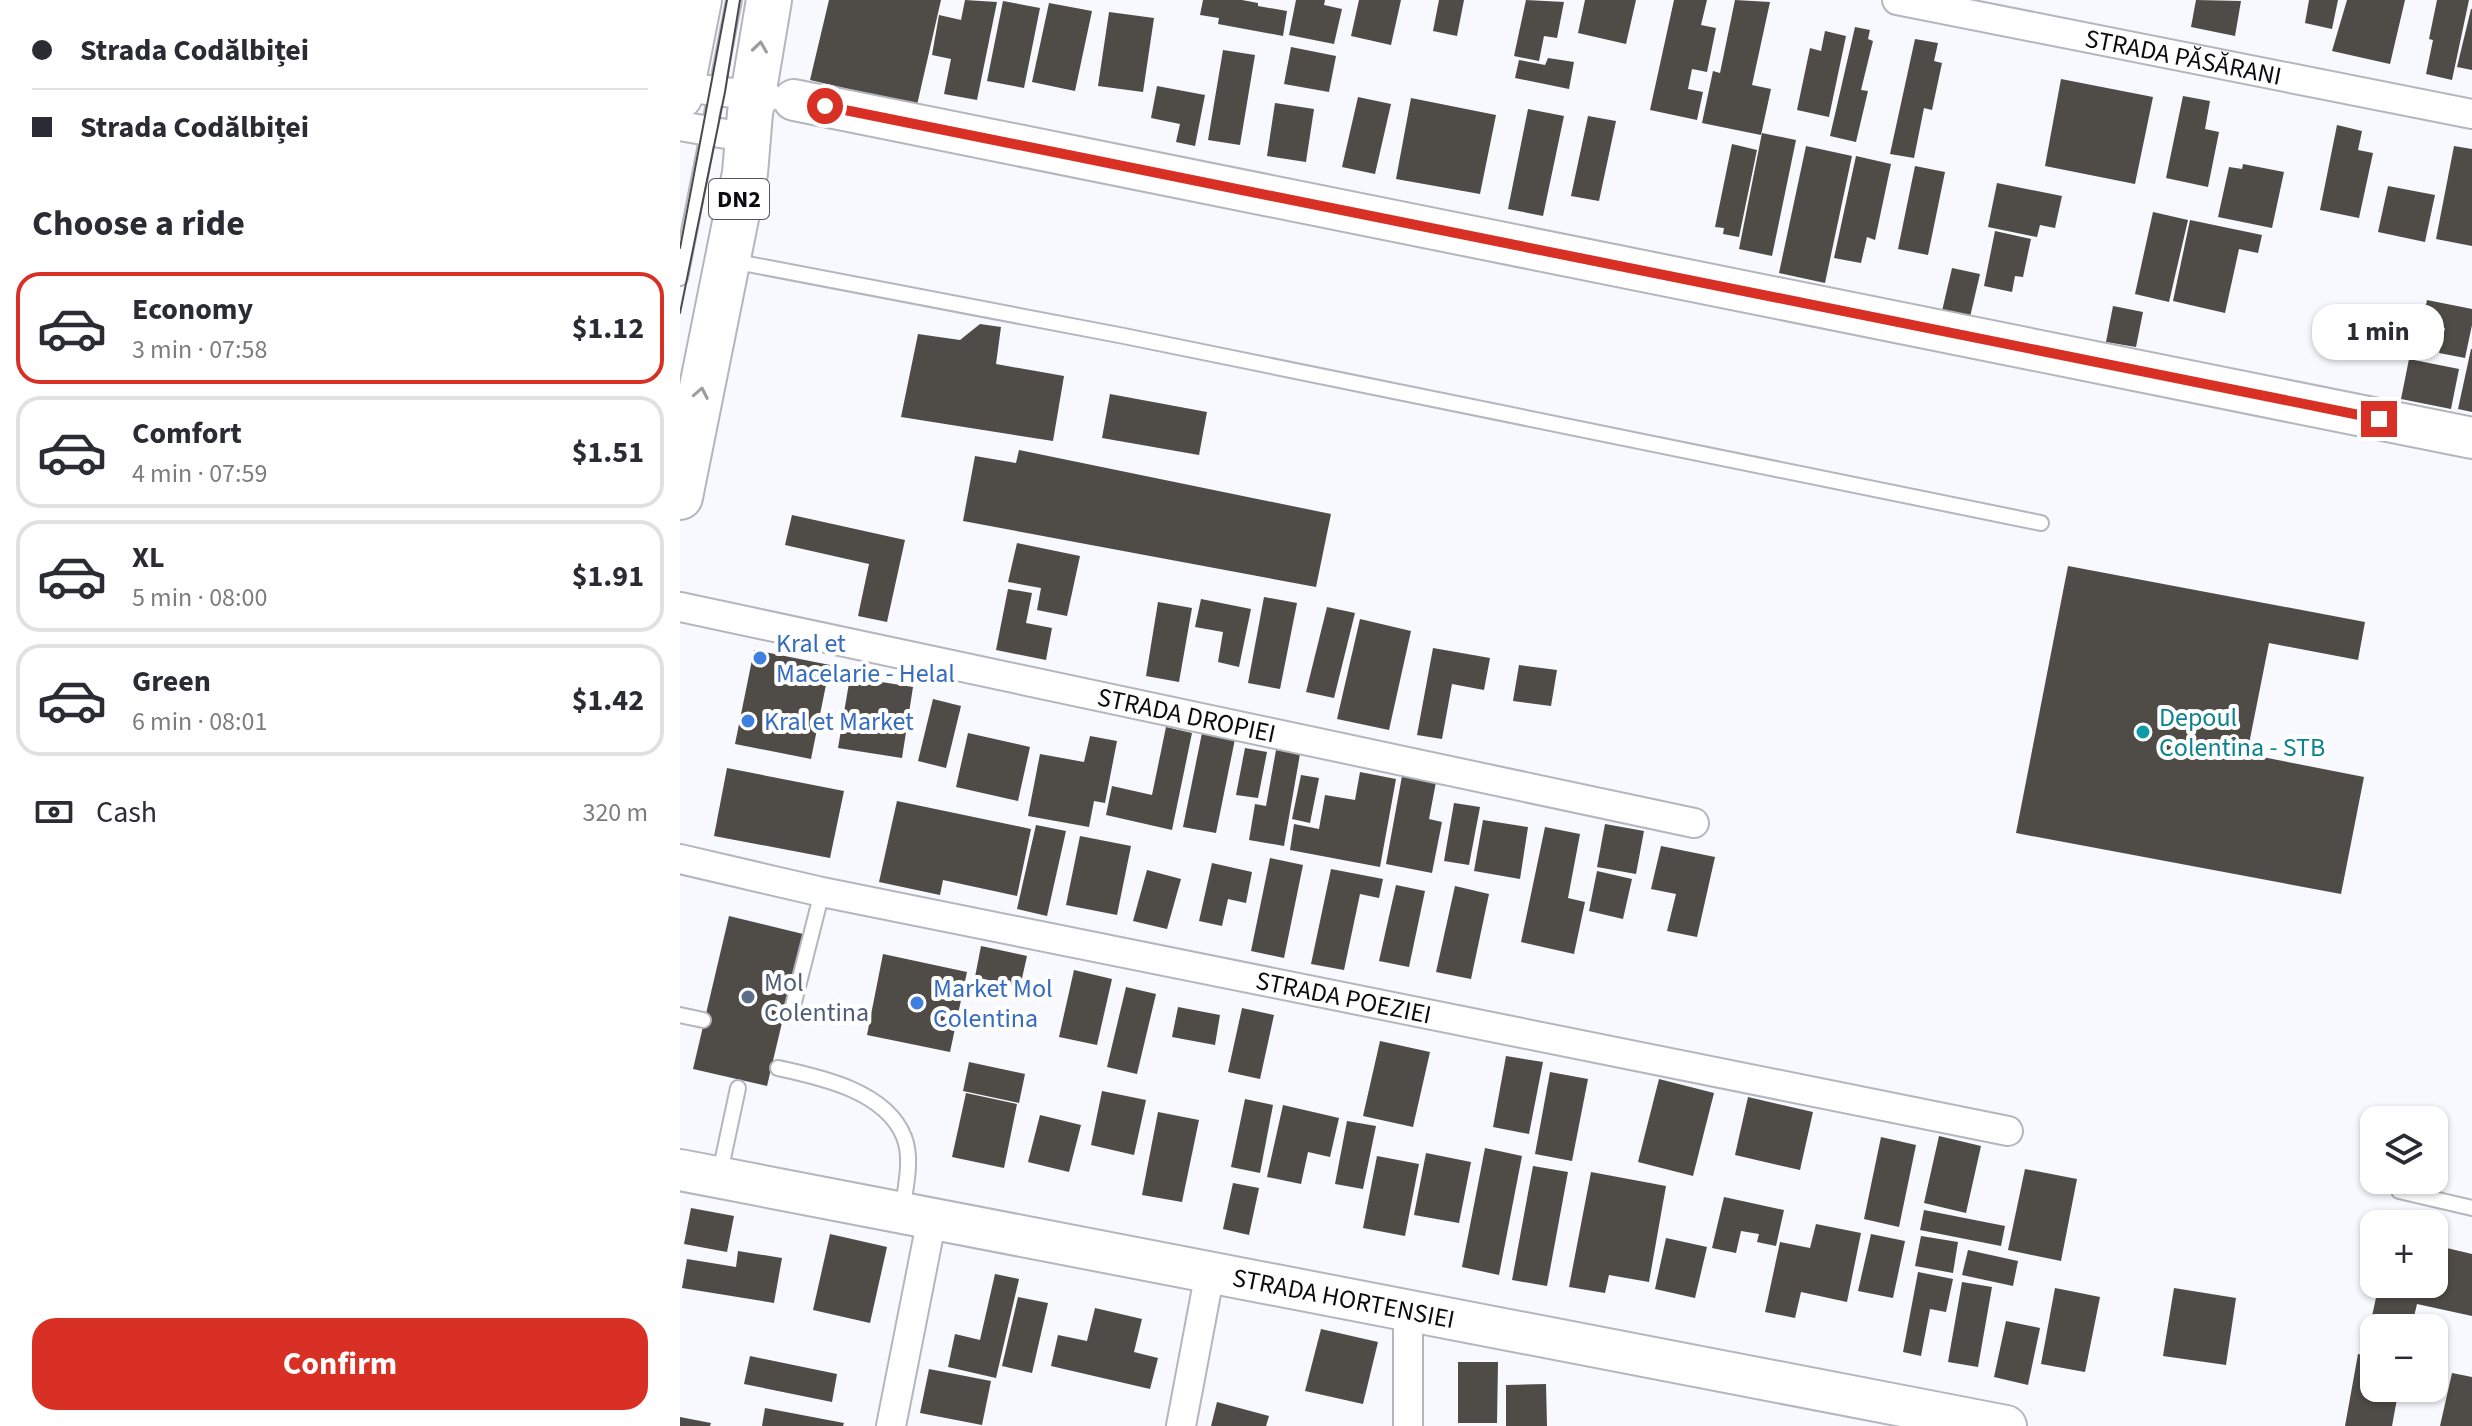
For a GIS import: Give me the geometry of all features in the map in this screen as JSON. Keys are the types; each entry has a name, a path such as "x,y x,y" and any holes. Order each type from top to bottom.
{"main road":[{"name":"DN2","path":"680,497 728,260 729,134 718,99 699,0"},
{"name":"DN2","path":"718,99 769,0"}],"street":[{"name":"STRADA PĂSĂRANI","path":"1897,0 2472,114"},
{"path":"729,134 718,99 2472,438"},
{"name":"STRADA DROPIEI","path":"680,607 1694,823"},
{"name":"STRADA POEZIEI","path":"680,859 822,892 2008,1131"},
{"name":"STRADA HORTENSIEI","path":"680,1170 2006,1426"},
{"path":"891,1426 917,1215"},
{"path":"1181,1426 1210,1272"},
{"path":"1408,1309 1408,1426"}],"lane":[{"path":"718,99 734,0"},
{"path":"680,278 729,134"},
{"path":"728,260 1124,336 2041,523"},
{"path":"793,1006 822,892"},
{"path":"680,1015 703,1020"},
{"path":"778,1068 849,1087 885,1110 905,1138 917,1215"},
{"path":"719,1177 738,1088"},
{"path":"2412,1194 2472,1208"}],"building":[{"path":"829,0 941,0 917,105 810,80"},
{"path":"965,0 997,2 977,100 944,94 951,59 932,55 939,15 961,20"},
{"path":"1203,0 1242,0 1287,11 1283,36 1218,24 1219,18 1200,15"},
{"path":"1296,0 1325,0 1324,5 1342,9 1334,44 1289,35"},
{"path":"1359,0 1401,0 1391,45 1351,36"},
{"path":"1439,0 1464,0 1457,36 1433,31"},
{"path":"1526,0 1564,2 1557,38 1544,36 1539,61 1514,56"},
{"path":"1585,0 1636,0 1626,44 1578,33"},
{"path":"1674,0 1707,0 1701,25 1716,28 1707,72 1692,69 1688,89 1703,92 1697,120 1650,110"},
{"path":"1735,0 1770,2 1752,85 1771,89 1761,135 1702,123 1713,71 1720,73"},
{"path":"2196,0 2241,1 2235,36 2191,27"},
{"path":"2309,0 2338,0 2332,29 2305,23"},
{"path":"2347,0 2405,0 2390,64 2332,51"},
{"path":"2437,0 2469,0 2452,80 2426,74"},
{"path":"1003,1 1040,8 1024,88 987,81"},
{"path":"1049,3 1092,11 1075,91 1032,82"},
{"path":"2472,9 2472,70 2457,67"},
{"path":"1109,12 1154,18 1143,92 1098,86"},
{"path":"1855,27 1870,30 1868,39 1873,41 1861,90 1868,91 1856,142 1830,136"},
{"path":"1825,31 1846,36 1829,117 1797,110 1810,48 1821,51"},
{"path":"1915,39 1938,43 1934,61 1942,63 1932,110 1924,108 1914,158 1890,154"},
{"path":"1291,47 1336,56 1329,92 1284,84"},
{"path":"1223,50 1255,55 1240,145 1208,140"},
{"path":"1548,58 1574,62 1569,89 1515,78 1519,60 1545,65"},
{"path":"2061,79 2153,97 2135,184 2045,166"},
{"path":"1157,86 1205,95 1195,146 1176,142 1180,124 1151,118"},
{"path":"2183,96 2210,101 2205,129 2219,132 2208,187 2166,178"},
{"path":"1358,97 1391,104 1375,174 1342,167"},
{"path":"1411,98 1496,115 1480,194 1396,179"},
{"path":"1275,103 1314,109 1306,162 1267,156"},
{"path":"1528,109 1564,116 1543,216 1508,209"},
{"path":"1588,116 1616,121 1599,201 1571,196"},
{"path":"2337,125 2362,131 2358,150 2373,153 2359,218 2320,210"},
{"path":"1762,133 1796,140 1772,256 1739,249"},
{"path":"1732,144 1757,150 1739,237 1723,234 1724,228 1715,227"},
{"path":"1806,146 1852,156 1825,283 1779,273"},
{"path":"2454,146 2472,149 2472,246 2436,239"},
{"path":"1856,156 1891,164 1875,240 1867,237 1861,263 1834,258"},
{"path":"2243,164 2284,172 2272,228 2218,217 2229,167 2242,169"},
{"path":"1915,166 1945,172 1928,255 1898,249"},
{"path":"1997,183 2062,196 2055,228 2040,225 2037,237 1988,227"},
{"path":"2388,186 2435,195 2425,242 2378,232"},
{"path":"2153,212 2188,220 2169,302 2135,294"},
{"path":"2190,220 2262,235 2258,253 2239,249 2225,313 2173,301"},
{"path":"1995,231 2031,239 2023,277 2015,276 2012,292 1984,286"},
{"path":"1952,268 1980,274 1970,317 1942,311"},
{"path":"2427,300 2472,309 2465,358 2439,353 2445,328 2422,324"},
{"path":"2113,306 2143,312 2136,347 2106,342"},
{"path":"980,324 1001,327 996,364 1064,376 1053,441 901,417 918,334 960,340"},
{"path":"2472,349 2472,412 2458,409"},
{"path":"2409,359 2459,369 2451,409 2401,399"},
{"path":"1110,394 1207,412 1199,455 1102,438"},
{"path":"1019,450 1331,514 1316,587 963,521 975,456 1016,463"},
{"path":"792,515 905,540 887,622 858,616 869,564 785,545"},
{"path":"1017,543 1080,556 1067,616 1037,610 1041,588 1008,582"},
{"name":"Depoul Colentina - STB","path":"2068,566 2365,622 2358,660 2269,643 2247,754 2364,777 2341,894 2016,833"},
{"path":"1008,589 1032,593 1026,623 1052,628 1046,660 996,650"},
{"path":"1264,597 1297,603 1280,689 1248,683"},
{"path":"1201,599 1251,609 1239,667 1218,662 1223,632 1195,627"},
{"path":"1158,602 1192,608 1179,682 1146,676"},
{"path":"1327,607 1355,613 1334,698 1306,692"},
{"path":"1360,619 1411,631 1389,730 1337,719"},
{"path":"1433,648 1490,658 1484,690 1452,684 1442,739 1417,735"},
{"path":"754,650 830,665 811,759 735,744"},
{"path":"1519,665 1557,670 1551,706 1513,701"},
{"path":"850,677 913,687 902,758 838,748"},
{"path":"933,699 961,706 946,768 918,761"},
{"path":"1166,727 1192,733 1172,830 1106,815 1112,786 1152,795"},
{"path":"968,733 1030,747 1018,801 956,787"},
{"path":"1202,733 1235,739 1216,833 1183,827"},
{"path":"1090,736 1117,741 1105,803 1094,801 1089,827 1028,816 1040,754 1084,762"},
{"path":"1245,748 1267,752 1258,798 1236,795"},
{"path":"1276,750 1300,754 1284,846 1249,840 1255,804 1266,806"},
{"path":"727,768 844,791 830,858 714,836"},
{"path":"1360,772 1396,779 1380,867 1290,850 1294,824 1319,829 1325,795 1355,800"},
{"path":"1301,775 1319,778 1310,823 1292,819"},
{"path":"1402,776 1436,782 1429,819 1442,822 1432,873 1386,864"},
{"path":"897,801 1031,829 1017,896 943,880 940,895 879,882"},
{"path":"1454,803 1480,807 1469,865 1444,861"},
{"path":"1483,820 1528,827 1520,879 1474,871"},
{"path":"1605,824 1644,831 1636,874 1597,867"},
{"path":"1036,825 1066,831 1047,916 1017,909"},
{"path":"1545,827 1580,834 1568,898 1585,902 1574,954 1521,942"},
{"path":"1080,836 1131,846 1117,915 1066,905"},
{"path":"1661,846 1715,857 1697,937 1667,931 1676,894 1651,889"},
{"path":"1270,858 1303,865 1284,958 1251,951"},
{"path":"1212,863 1252,872 1246,903 1228,899 1222,926 1199,921"},
{"path":"1331,869 1383,879 1379,898 1360,894 1344,970 1311,964"},
{"path":"1147,870 1181,879 1167,929 1133,921"},
{"path":"1597,871 1632,879 1623,919 1589,911"},
{"path":"1396,885 1425,891 1409,967 1379,961"},
{"path":"1455,886 1489,894 1471,979 1436,972"},
{"path":"729,916 803,934 767,1086 693,1069"},
{"path":"981,946 1027,956 1020,987 975,977"},
{"name":"Market Mol Colentina","path":"883,954 967,972 950,1052 867,1035"},
{"path":"1074,970 1112,979 1097,1045 1059,1037"},
{"path":"1126,987 1156,994 1137,1074 1107,1067"},
{"path":"1178,1007 1220,1015 1215,1045 1172,1037"},
{"path":"1242,1008 1274,1015 1260,1079 1228,1072"},
{"path":"1380,1041 1430,1052 1413,1127 1363,1116"},
{"path":"1506,1056 1543,1062 1529,1134 1493,1127"},
{"path":"969,1062 1025,1074 1019,1103 963,1091"},
{"path":"1550,1072 1588,1079 1572,1161 1535,1154"},
{"path":"1659,1079 1714,1093 1693,1176 1638,1162"},
{"path":"1102,1091 1146,1100 1134,1155 1091,1145"},
{"path":"966,1093 1017,1104 1004,1168 952,1157"},
{"path":"1748,1097 1813,1112 1800,1170 1735,1155"},
{"path":"1245,1099 1273,1105 1260,1173 1231,1167"},
{"path":"1283,1105 1339,1118 1330,1157 1308,1152 1301,1184 1267,1177"},
{"path":"1158,1112 1199,1120 1182,1202 1142,1195"},
{"path":"1040,1115 1081,1125 1069,1172 1028,1162"},
{"path":"1347,1121 1376,1126 1363,1189 1335,1184"},
{"path":"1939,1136 1981,1146 1966,1213 1924,1203"},
{"path":"1881,1137 1916,1145 1899,1227 1864,1219"},
{"path":"1485,1148 1522,1156 1499,1275 1462,1267"},
{"path":"1426,1153 1471,1162 1459,1223 1414,1215"},
{"path":"1377,1156 1419,1164 1405,1236 1363,1228"},
{"path":"1533,1166 1568,1172 1547,1286 1512,1280"},
{"path":"2025,1169 2077,1179 2061,1261 2008,1250"},
{"path":"1591,1172 1666,1186 1649,1282 1609,1275 1605,1293 1569,1287"},
{"path":"1233,1183 1259,1188 1249,1235 1223,1229"},
{"path":"1724,1197 1784,1210 1776,1246 1757,1242 1759,1234 1741,1231 1736,1253 1712,1248"},
{"path":"691,1208 734,1216 727,1252 684,1244"},
{"path":"1924,1210 2005,1226 2001,1246 1920,1230"},
{"path":"1816,1224 1861,1233 1847,1302 1801,1292 1795,1318 1765,1312 1780,1242 1810,1248"},
{"path":"830,1234 887,1247 870,1323 813,1310"},
{"path":"1871,1234 1905,1241 1893,1298 1858,1291"},
{"path":"1921,1236 1958,1242 1953,1273 1915,1266"},
{"path":"1666,1238 1707,1247 1695,1298 1655,1289"},
{"path":"2448,1248 2472,1254 2472,1316 2417,1304 2415,1314 2372,1314 2376,1298 2448,1298"},
{"path":"1968,1250 2018,1261 2013,1286 1962,1275"},
{"path":"738,1251 782,1258 774,1303 682,1288 687,1259 736,1267"},
{"path":"1918,1272 1953,1279 1946,1312 1930,1309 1921,1356 1903,1352"},
{"path":"995,1274 1019,1279 996,1378 948,1367 955,1334 980,1340"},
{"path":"1962,1282 1992,1287 1978,1367 1948,1362"},
{"path":"2055,1288 2100,1297 2085,1372 2041,1364"},
{"path":"2174,1288 2236,1298 2226,1365 2163,1356"},
{"path":"1018,1297 1048,1303 1032,1373 1002,1366"},
{"path":"1095,1308 1142,1319 1134,1352 1158,1358 1150,1389 1051,1366 1058,1335 1087,1341"},
{"path":"2006,1321 2040,1328 2028,1385 1994,1377"},
{"path":"1321,1329 1378,1342 1363,1404 1305,1391"},
{"path":"2360,1354 2360,1402 2396,1402 2392,1426 2345,1426"},
{"path":"750,1356 837,1374 832,1402 744,1384"},
{"path":"1458,1362 1498,1362 1497,1423 1458,1423"},
{"path":"929,1369 991,1381 982,1425 920,1413"},
{"path":"2452,1373 2472,1377 2472,1426 2440,1426 2445,1402 2448,1402"},
{"path":"1546,1384 1547,1426 1506,1426 1506,1385"},
{"path":"1217,1402 1269,1416 1266,1426 1211,1426"},
{"path":"765,1408 844,1423 843,1426 762,1426"},
{"path":"680,1417 711,1423 710,1426 680,1426"}],"tram line":[{"path":"680,248 727,0"},
{"path":"680,313 725,92 740,0"}],"place":[{"name":"Kral et Macelarie - Helal","path":"760,658"},
{"name":"Kral et Market","path":"748,721"},
{"name":"Depoul Colentina - STB","path":"2143,732"},
{"name":"Mol Colentina","path":"748,997"},
{"name":"Market Mol Colentina","path":"917,1003"}],"route":[{"path":"825,106 2379,419"}]}
